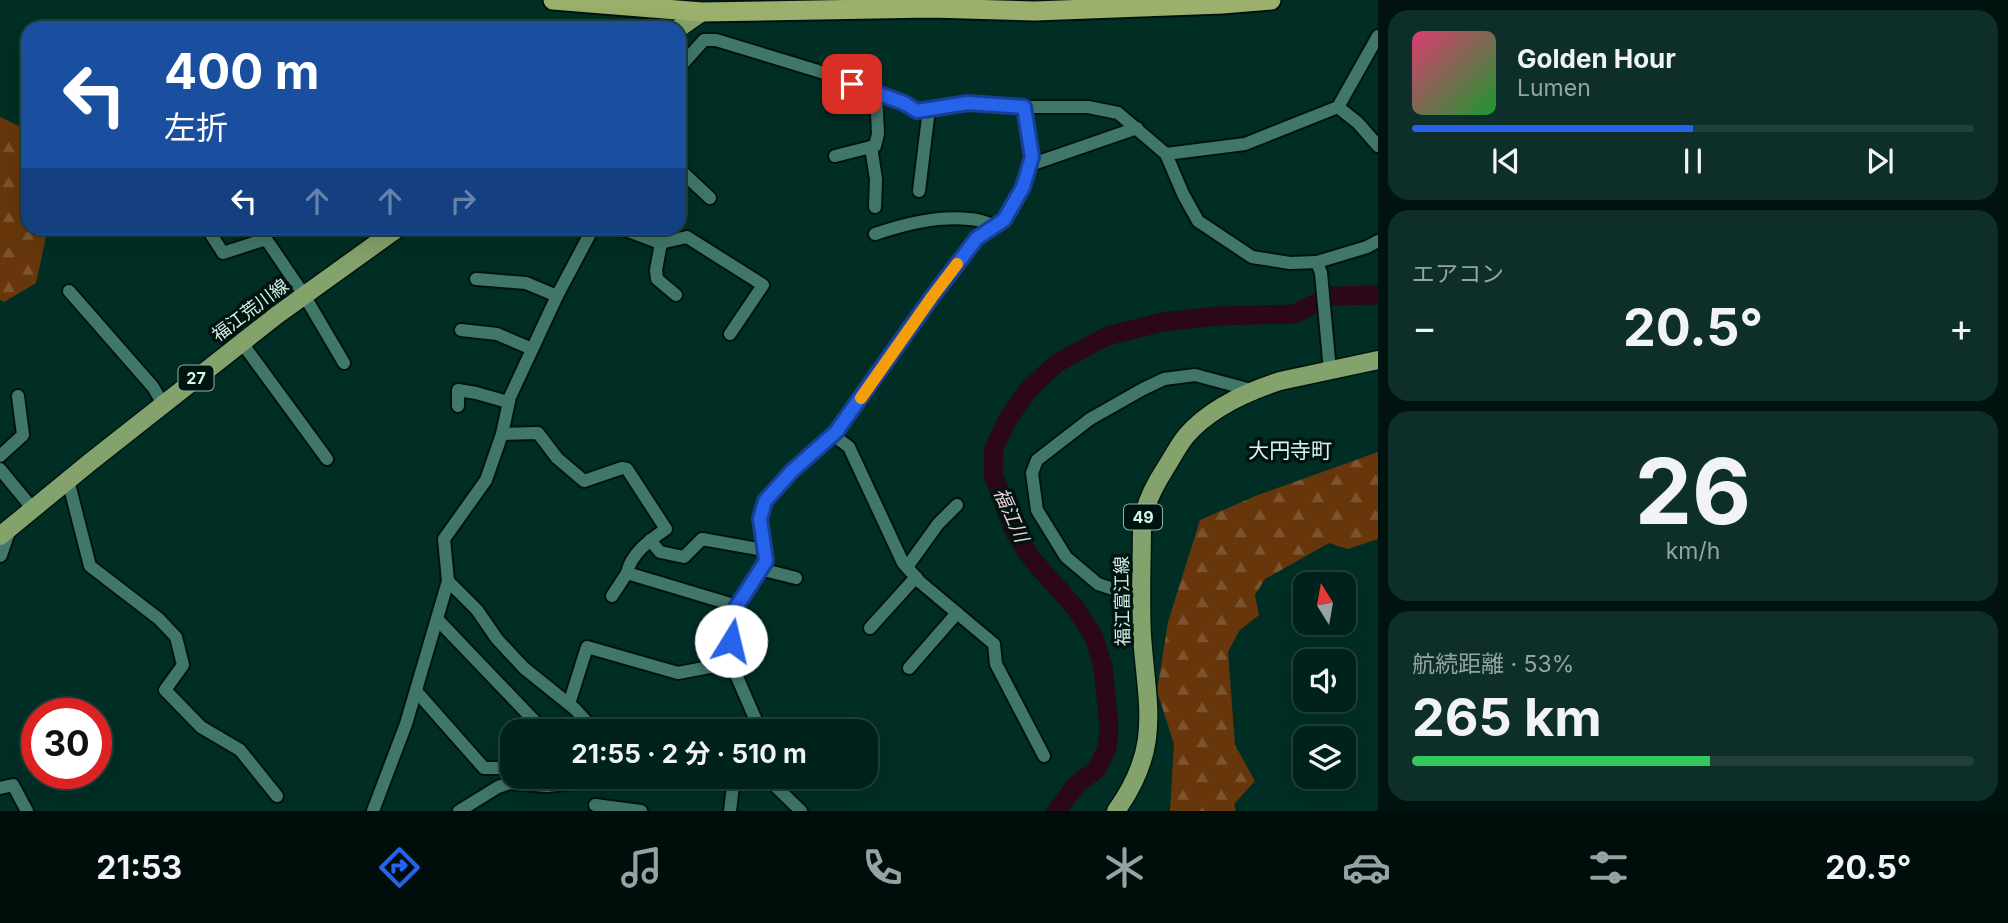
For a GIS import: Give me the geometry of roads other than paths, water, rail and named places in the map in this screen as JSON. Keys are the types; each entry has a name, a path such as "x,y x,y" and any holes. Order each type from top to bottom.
{"highway":[{"path":"553,0 708,6 931,8 976,4 1035,11 1080,5 1220,4 1271,0"}],"main road":[{"path":"686,22 708,6"},
{"name":"福江荒川線","path":"4,533 163,404 304,295 388,235"},
{"name":"福江富江線","path":"1116,811 1136,778 1147,740 1149,700 1141,594 1142,524 1144,510 1159,478 1185,438 1202,420 1221,408 1280,381 1378,360"}],"street":[{"path":"1166,154 1245,144 1338,107 1378,36"},
{"path":"686,60 704,40 716,40 818,71 904,103 917,111 968,103 1024,107 1088,107 1118,113 1166,154 1183,194 1198,220 1252,257 1319,267 1378,241"},
{"path":"835,156 875,146 878,134 876,92"},
{"path":"755,719 731,663 732,618 766,561 760,519 765,501 792,471 833,435 977,238 1004,220 1023,187 1032,157 1024,107"},
{"path":"1338,107 1358,123 1378,146"},
{"path":"919,191 929,109"},
{"path":"1030,165 1137,128"},
{"path":"871,146 876,178 875,207"},
{"path":"686,176 709,198"},
{"path":"875,234 905,224 937,219 970,219 996,226"},
{"path":"211,235 223,253 266,239 304,295 344,363"},
{"path":"373,811 406,724 449,581 444,539 486,480 502,434 509,402 556,296 589,235"},
{"path":"639,235 661,243 687,237 763,285 730,334"},
{"path":"661,243 657,279 676,295"},
{"path":"1319,267 1330,371"},
{"path":"476,279 526,284 556,296"},
{"path":"69,291 153,387 163,404"},
{"path":"461,330 497,334 532,349"},
{"path":"242,343 327,459"},
{"path":"1141,594 1125,593 1098,584 1066,557 1037,510 1032,473 1037,460 1090,419 1164,379 1195,375 1255,391"},
{"path":"458,406 458,390 509,402"},
{"path":"0,456 23,435 18,396"},
{"path":"502,434 538,433 557,458 584,481 622,468 627,469 666,529 650,540 629,564 627,573 612,596"},
{"path":"833,435 849,447 903,564 994,644 996,664 1044,757"},
{"path":"0,469 33,509"},
{"path":"68,480 90,566 159,619 176,637 183,665 165,690 201,727 240,750 277,796"},
{"path":"870,628 911,572 938,524 957,505"},
{"path":"0,555 4,533"},
{"path":"650,540 660,552 684,557 702,539 764,550"},
{"path":"760,569 796,578"},
{"path":"627,573 737,606"},
{"path":"449,581 477,610 497,639 524,668 583,719"},
{"path":"908,668 957,613"},
{"path":"437,619 533,719"},
{"path":"569,704 587,647 678,673 731,663"},
{"path":"416,691 484,768 500,768"},
{"path":"0,788 13,785 27,811"},
{"path":"460,811 500,786"},
{"path":"594,789 595,808 641,811"},
{"path":"730,811 733,789"},
{"path":"780,789 801,811"}],"waterway":[{"name":"福江川","path":"1056,811 1077,784 1097,769 1107,748 1109,728 1103,667 1094,637 1077,610 1031,558 1014,531 993,474 994,448 1008,419 1028,390 1057,363 1107,336 1163,322 1217,316 1294,314 1330,296 1378,295"}],"district":[{"name":"大円寺町","path":"1290,450"}]}
